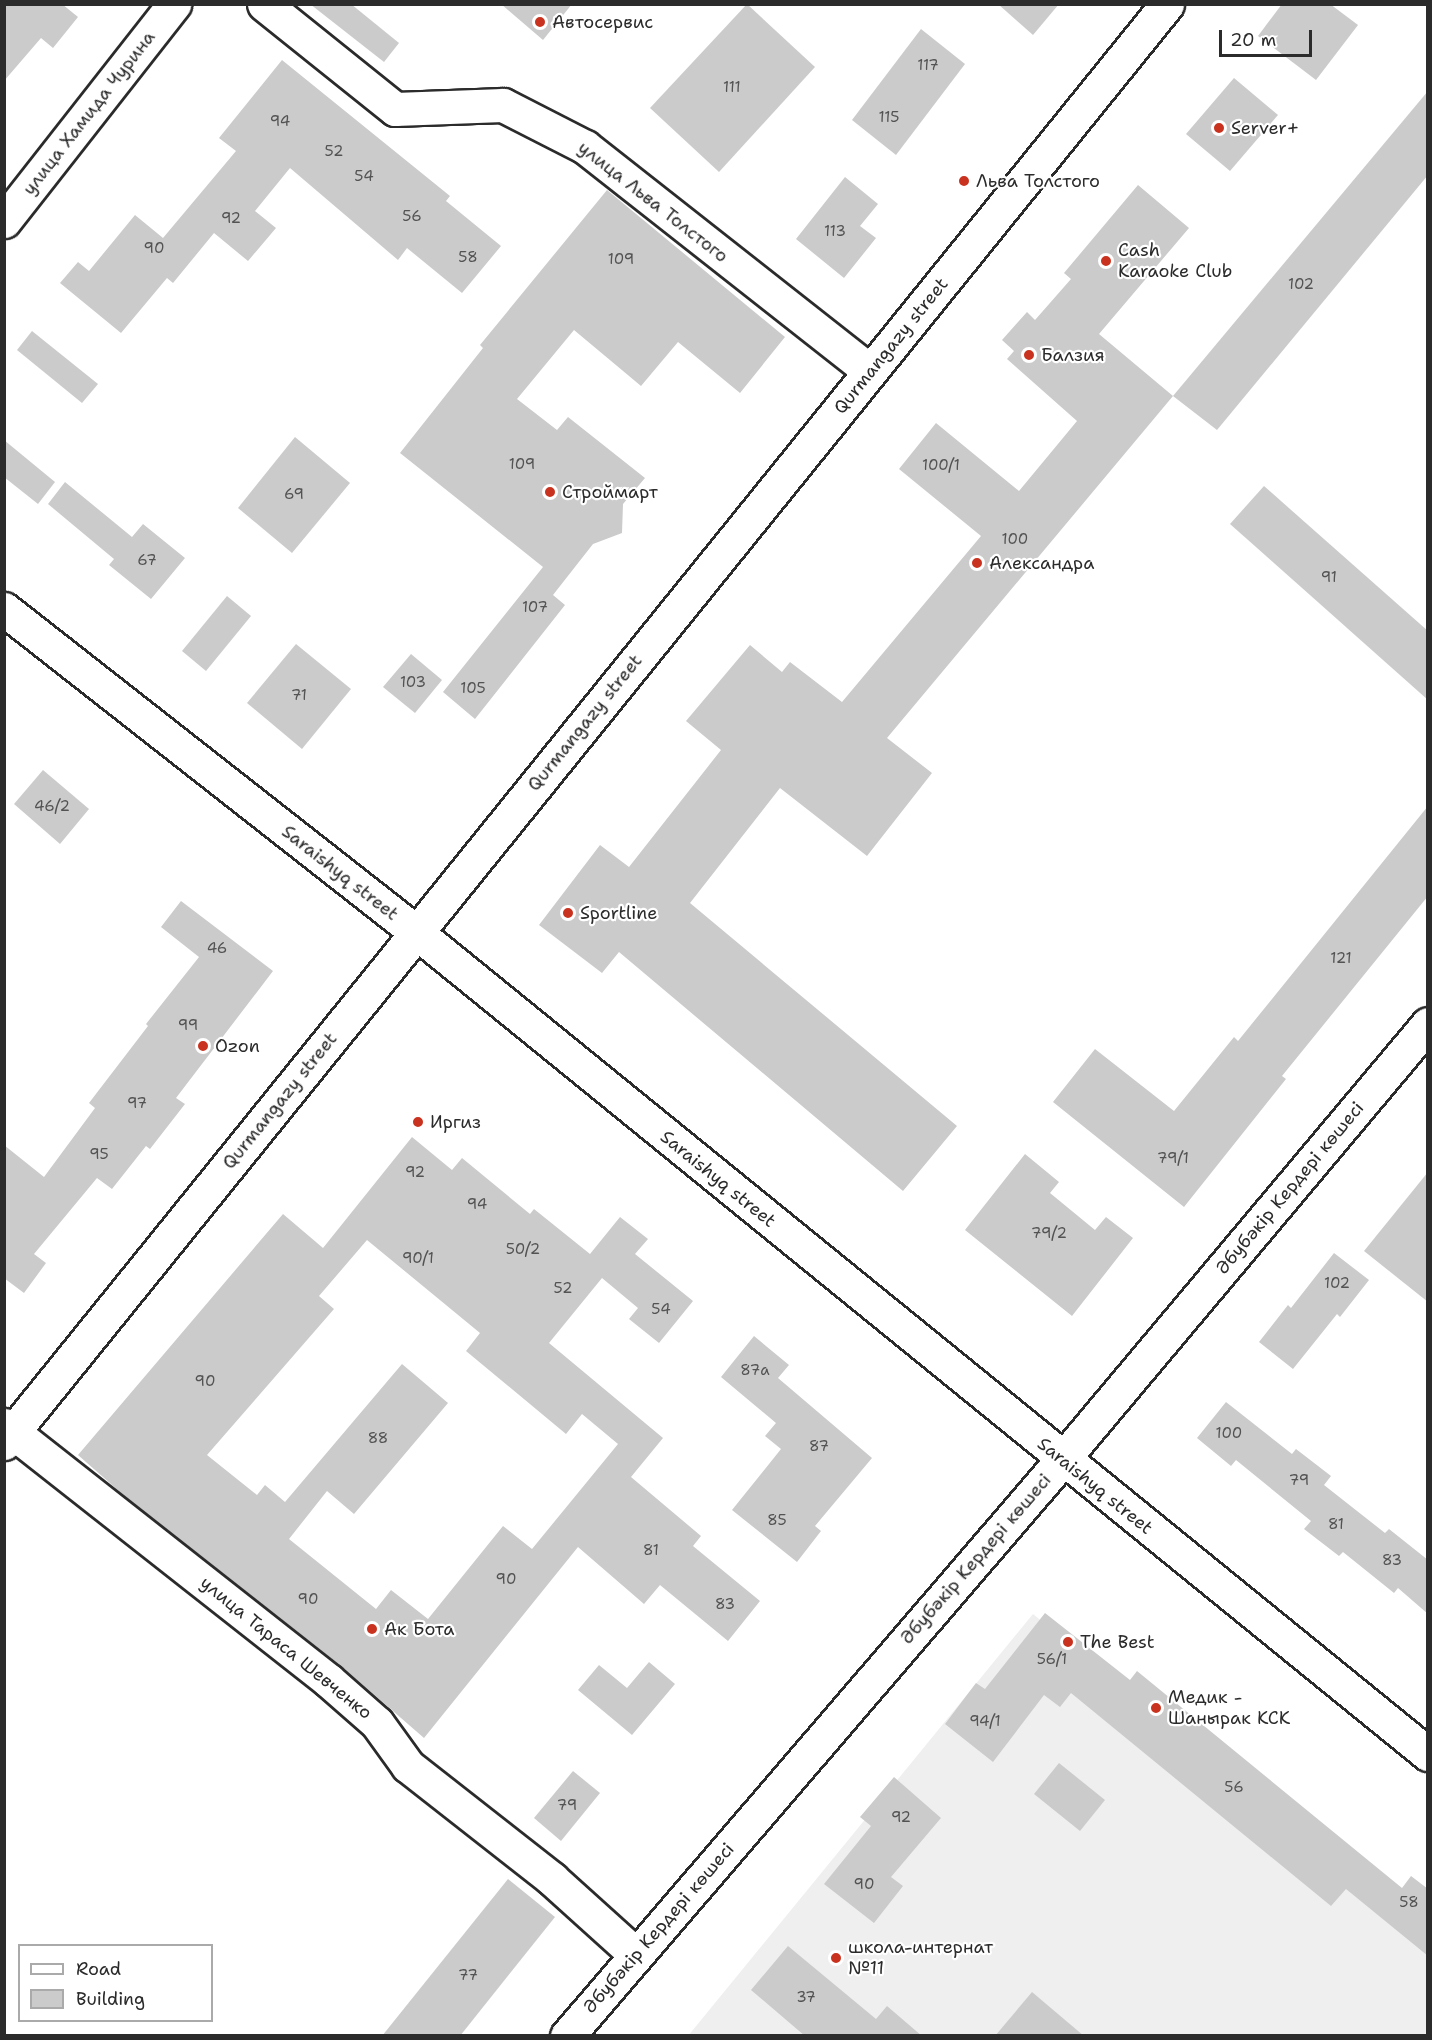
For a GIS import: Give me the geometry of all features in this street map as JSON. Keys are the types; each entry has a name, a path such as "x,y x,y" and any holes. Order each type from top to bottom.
{"street":[{"name":"улица Хамида Чурина","path":"4,221 174,4"},
{"name":"улица Льва Толстого","path":"264,4 395,109 503,105 585,147 870,371"},
{"name":"Qurmangazy street","path":"8,1433 1167,4"},
{"name":"Saraishyq street","path":"4,609 416,932 1062,1460 1428,1754"},
{"name":"Әбубәкір Кердері көшесі","path":"567,2036 1062,1460 1428,1024"},
{"name":"улица Тараса Шевченко","path":"8,1433 328,1680 377,1723 408,1766 552,1879 636,1955"}],"shaded area":[{"path":"1033,1614 1427,1939 1427,2035 688,2036"}],"building":[{"path":"4,4 62,4 78,17 53,48 41,38 4,81"},
{"path":"310,4 351,4 399,43 384,62"},
{"name":"Автосервис","path":"501,4 572,4 543,40"},
{"path":"747,4 815,67 719,172 650,108"},
{"path":"998,4 1059,4 1033,35"},
{"path":"1282,4 1330,4 1358,25 1316,80 1258,36"},
{"path":"921,29 965,64 896,155 852,120"},
{"path":"282,60 450,196 446,201 501,246 462,293 407,248 398,260 290,168 255,211 276,228 248,261 214,233 173,283 167,278 121,333 60,283 78,262 89,271 135,215 163,238 236,151 219,138"},
{"path":"1234,78 1278,115 1230,171 1186,134"},
{"path":"1428,91 1428,175 1217,430 1173,396"},
{"path":"845,177 878,204 860,226 876,238 844,278 796,239"},
{"path":"1138,185 1189,228 1099,334 1173,396 887,738 932,773 867,856 780,788 690,903 957,1126 903,1191 619,952 602,973 539,925 600,845 629,867 721,750 686,721 750,645 782,672 790,662 842,702 981,536 899,469 936,423 1019,491 1077,421 1007,359 1014,351 1002,340 1027,312 1035,320 1071,279 1064,273"},
{"path":"607,190 785,337 740,393 678,342 641,386 574,330 517,399 557,430 568,417 645,478 623,504 622,533 593,544 553,595 565,605 475,719 443,692 543,567 400,453 483,348 480,345"},
{"path":"32,331 98,384 82,403 17,350"},
{"path":"295,437 350,483 292,553 238,508"},
{"path":"4,440 55,482 38,504 4,477"},
{"path":"65,482 132,537 143,524 185,558 151,599 109,565 114,559 48,504"},
{"path":"1264,486 1428,631 1428,700 1230,524"},
{"path":"227,596 251,616 206,671 182,651"},
{"path":"296,644 351,689 302,749 247,703"},
{"path":"411,654 442,680 415,713 383,687"},
{"path":"43,770 89,809 60,844 14,804"},
{"path":"1428,806 1428,896 1282,1076 1286,1079 1184,1207 1053,1102 1095,1049 1174,1111 1234,1037 1238,1041"},
{"path":"181,901 273,971 176,1098 185,1104 150,1149 146,1146 112,1189 97,1178 34,1254 46,1263 24,1293 4,1278 4,1145 44,1177 95,1108 89,1103 148,1026 146,1024 199,957 161,927"},
{"path":"412,1137 452,1170 462,1158 530,1214 534,1209 590,1254 620,1217 648,1239 635,1254 693,1301 659,1343 629,1319 638,1308 602,1278 549,1343 663,1438 631,1477 701,1536 693,1546 760,1601 728,1641 660,1585 644,1604 578,1547 424,1738 340,1665 128,1499 78,1455 283,1214 323,1248","holes":["367,1240 480,1333 466,1351 566,1434 582,1414 618,1444 532,1549 503,1526 428,1619 391,1590 376,1609 289,1539 327,1491 354,1514 448,1403 402,1364 285,1502 265,1485 257,1495 207,1455 334,1309 319,1296"]},
{"path":"1025,1154 1059,1182 1050,1193 1095,1230 1106,1217 1133,1238 1072,1316 965,1230"},
{"path":"1428,1172 1428,1302 1364,1251"},
{"path":"1334,1253 1369,1280 1340,1317 1337,1314 1293,1369 1259,1342 1288,1305 1291,1308"},
{"path":"754,1336 789,1365 778,1378 872,1458 815,1526 821,1531 797,1562 732,1510 781,1449 765,1436 776,1423 721,1377"},
{"path":"1226,1402 1292,1454 1296,1449 1331,1476 1324,1485 1385,1533 1389,1529 1428,1560 1428,1614 1398,1588 1394,1593 1343,1552 1339,1556 1304,1529 1311,1521 1236,1460 1231,1466 1197,1438"},
{"path":"1045,1613 1130,1680 1137,1671 1402,1888 1411,1876 1428,1889 1428,1956 1346,1889 1331,1906 1071,1693 1060,1707 1044,1695 993,1762 945,1724 976,1683 985,1689"},
{"path":"649,1662 675,1684 632,1735 578,1690 599,1665 627,1688"},
{"path":"1059,1763 1105,1800 1080,1831 1034,1794"},
{"path":"573,1771 600,1793 561,1841 534,1818"},
{"path":"894,1777 941,1818 891,1877 903,1886 874,1923 824,1884 871,1826 860,1817"},
{"path":"508,1879 555,1917 460,2036 382,2036"},
{"path":"788,1946 876,2019 887,2006 922,2036 805,2036 751,1990"},
{"path":"1032,1992 1084,2036 995,2036"}],"place":[{"name":"Автосервис","path":"540,22"},
{"name":"Server+","path":"1219,128"},
{"name":"Льва Толстого","path":"964,181"},
{"name":"Cash Karaoke Club","path":"1106,261"},
{"name":"Балзия","path":"1029,355"},
{"name":"Строймарт","path":"550,492"},
{"name":"Александра","path":"977,563"},
{"name":"Sportline","path":"568,913"},
{"name":"Ozon","path":"203,1046"},
{"name":"Иргиз","path":"418,1122"},
{"name":"Ак Бота","path":"372,1629"},
{"name":"The Best","path":"1068,1642"},
{"name":"Медик - Шанырак КСК","path":"1156,1708"},
{"name":"школа-интернат №11","path":"836,1958"}]}
